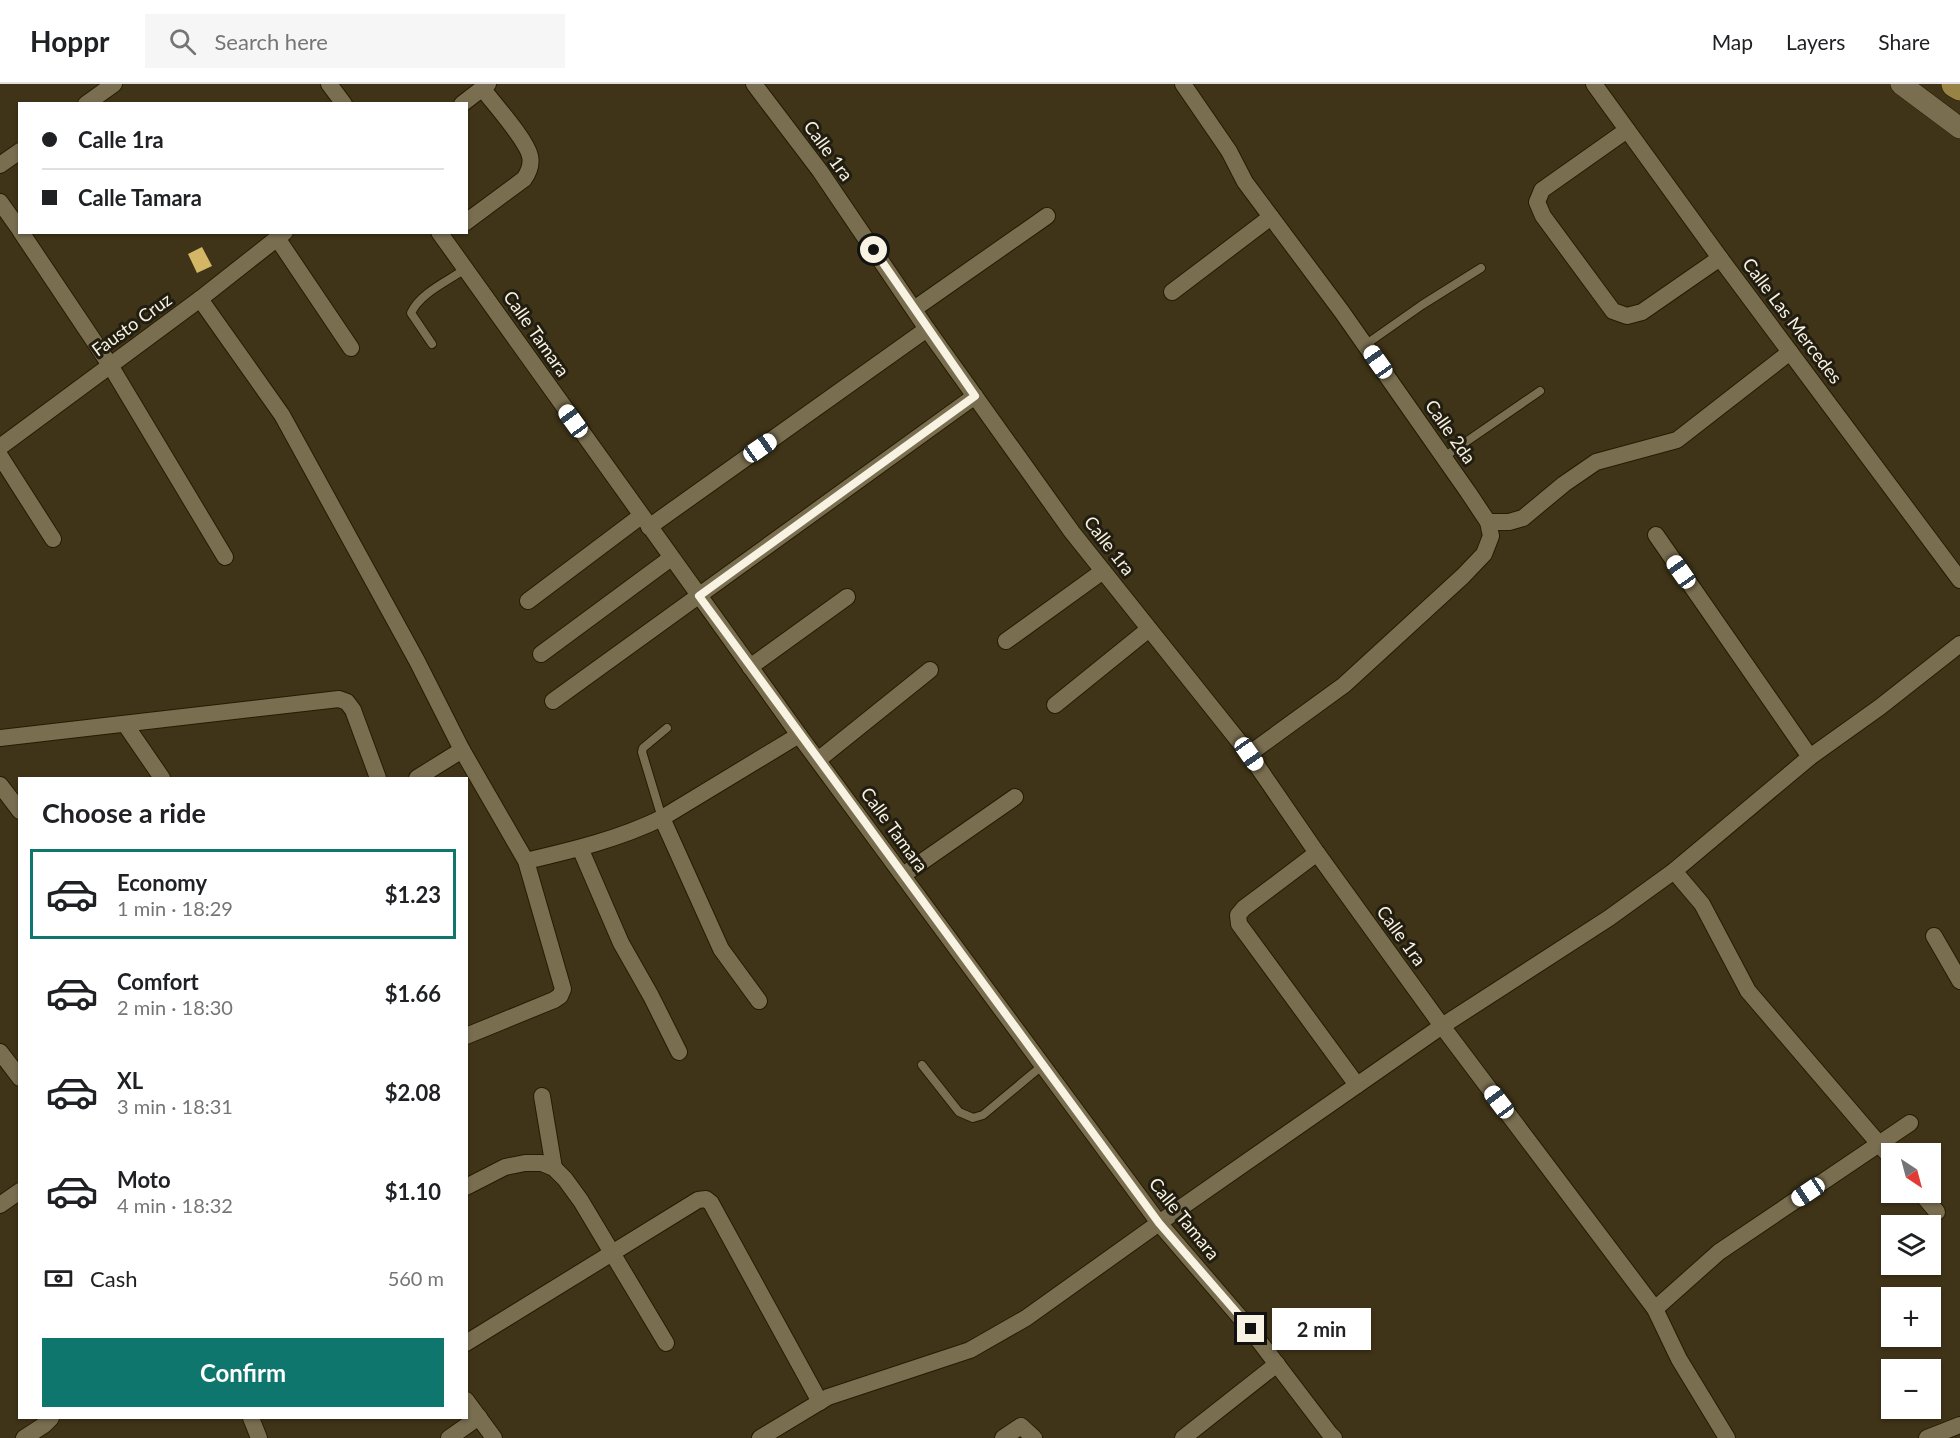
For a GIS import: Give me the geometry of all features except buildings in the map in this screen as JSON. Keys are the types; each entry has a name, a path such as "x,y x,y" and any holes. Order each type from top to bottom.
{"main road":[{"path":"1956,84 1960,87"}],"street":[{"path":"89,102 114,84"},
{"path":"329,84 342,102"},
{"name":"Calle 1ra","path":"754,84 820,171 927,328 1072,532 1249,754 1317,853 1442,1026 1655,1309 1678,1359 1727,1438"},
{"name":"Calle 2da","path":"1183,84 1229,151 1245,182 1365,345 1488,522"},
{"name":"Calle Las Mercedes","path":"1594,84 1720,258 1960,580"},
{"path":"1901,84 1960,128"},
{"path":"465,102 485,86 526,147 531,165 524,179 468,221"},
{"path":"1627,130 1542,190 1537,202 1543,216 1613,311 1627,316 1642,312 1720,258"},
{"path":"0,165 18,152"},
{"path":"0,202 18,228"},
{"path":"914,309 1047,216"},
{"path":"1172,292 1271,217"},
{"path":"22,234 110,365 225,557"},
{"path":"281,235 351,348"},
{"name":"Fausto Cruz","path":"0,447 200,299 281,235"},
{"name":"Calle Tamara","path":"445,235 465,269 799,735 1159,1223 1251,1329 1330,1437"},
{"path":"200,299 282,415 417,661 462,750 526,861 563,989 560,996 554,1000 468,1035"},
{"path":"528,601 927,328"},
{"path":"1249,754 1344,685 1463,576 1484,554 1491,536 1488,522 1509,522 1523,518 1564,484 1596,462 1677,440 1791,352"},
{"path":"553,701 975,396"},
{"path":"0,456 53,539"},
{"path":"1656,535 1810,757"},
{"path":"542,654 671,558"},
{"path":"1006,641 1103,571"},
{"path":"750,668 847,597"},
{"path":"1055,705 1149,629"},
{"path":"760,1438 828,1397 970,1350 1026,1318 1442,1026 1609,918 1674,871 1810,757 1880,707 1960,644"},
{"path":"818,760 930,670"},
{"path":"0,738 339,699 347,702 353,710 378,777"},
{"path":"125,724 161,777"},
{"path":"526,861 580,848 639,829 662,818 799,735"},
{"path":"419,777 462,750"},
{"path":"0,785 18,808"},
{"path":"903,875 1015,797"},
{"path":"662,818 721,949 759,1001"},
{"path":"580,848 621,944 651,996 679,1052"},
{"path":"1317,853 1244,908 1238,915 1239,924 1358,1085"},
{"path":"1674,871 1702,904 1748,991 1881,1147"},
{"path":"1934,936 1960,981"},
{"path":"0,1052 18,1075"},
{"path":"542,1096 554,1168"},
{"path":"1655,1309 1719,1252 1910,1123"},
{"path":"468,1186 505,1167 525,1163 542,1163 554,1168 581,1202 666,1343"},
{"path":"0,1205 18,1192"},
{"path":"468,1342 698,1200 706,1199 711,1203 820,1402"},
{"path":"1929,1203 1936,1212"},
{"path":"1183,1438 1277,1364"},
{"path":"468,1403 494,1438"},
{"path":"449,1438 479,1417"},
{"path":"24,1438 50,1419"},
{"path":"251,1419 259,1438"},
{"path":"1927,1438 1960,1425"},
{"path":"1003,1438 1021,1426 1034,1438"}],"lane":[{"path":"1365,345 1422,305 1481,268"},
{"path":"432,344 411,313 422,299 465,269"},
{"path":"1444,458 1540,391"},
{"path":"662,818 642,747 667,728"},
{"path":"922,1065 959,1112 973,1118 983,1115 1043,1065"}],"route":[{"path":"874,250 975,396 699,596 1159,1223 1251,1329"}]}
